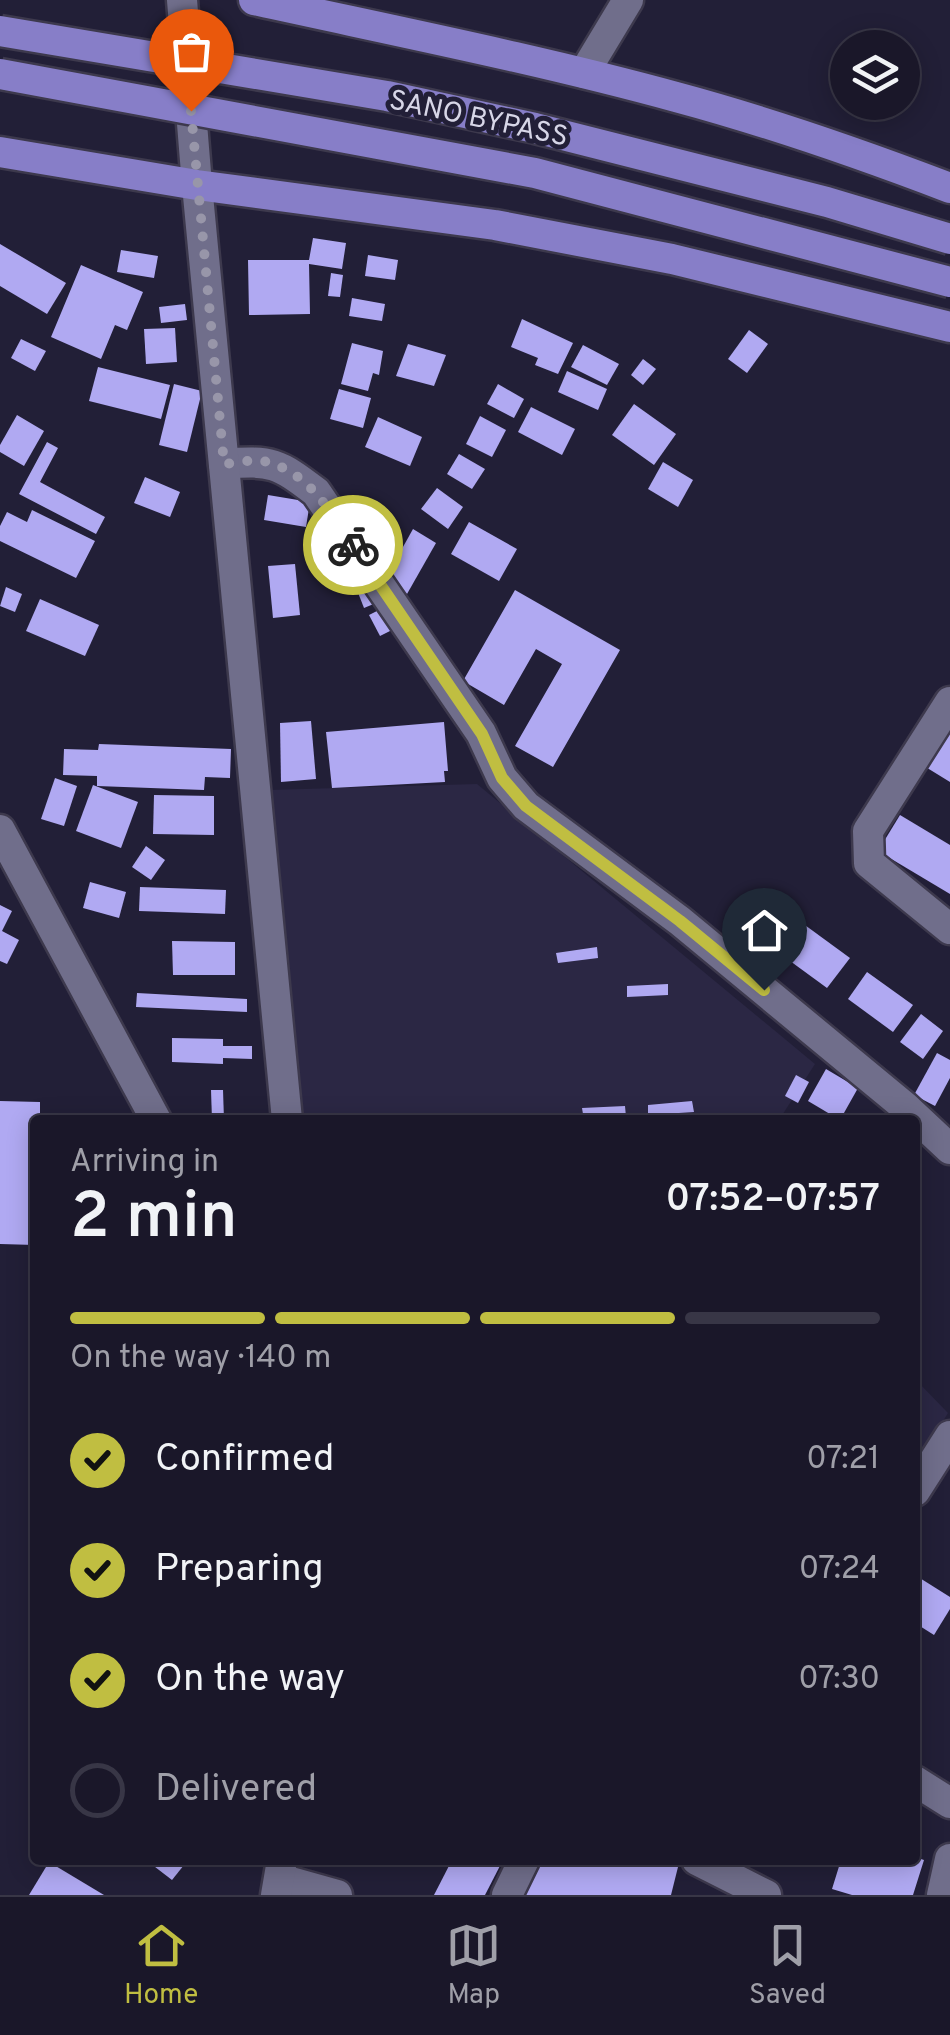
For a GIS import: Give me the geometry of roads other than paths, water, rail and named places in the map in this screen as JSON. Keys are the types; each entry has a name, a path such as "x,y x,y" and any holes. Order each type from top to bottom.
{"highway":[{"path":"254,0 680,98 950,188"},
{"name":"SANO BYPASS","path":"0,31 387,96 536,128 827,202 950,239"},
{"name":"SANO BYPASS","path":"0,74 536,173 950,282"},
{"path":"0,152 196,185 495,225 672,259 950,327"}],"street":[{"path":"182,0 196,185 286,1115"},
{"path":"584,73 628,0"},
{"path":"224,464 261,460 289,472 316,492 482,734 502,778 526,806 680,921 914,1115"},
{"path":"950,702 868,831 869,863 950,928"},
{"path":"0,830 153,1115"},
{"path":"920,1121 950,1149"},
{"path":"920,1483 950,1436"},
{"path":"920,1784 950,1803"},
{"path":"942,1895 950,1859"},
{"path":"507,1895 522,1865"},
{"path":"706,1865 766,1895"},
{"path":"279,1878 337,1895"}]}
